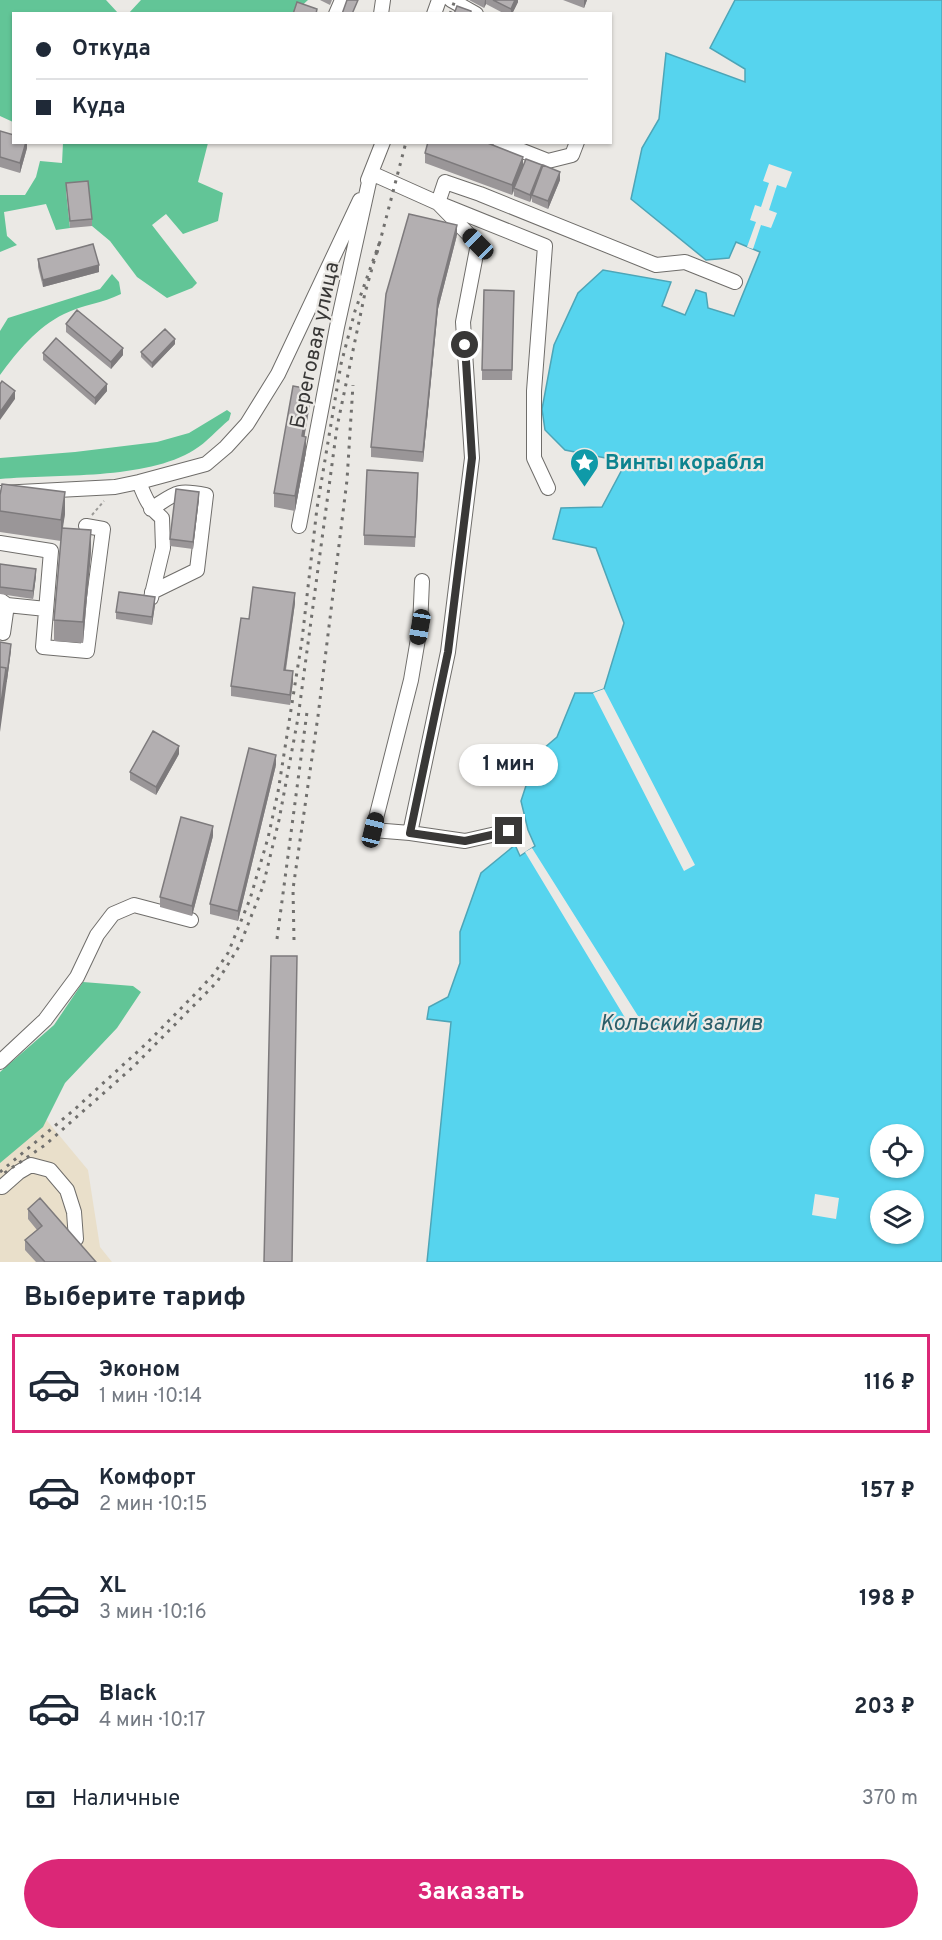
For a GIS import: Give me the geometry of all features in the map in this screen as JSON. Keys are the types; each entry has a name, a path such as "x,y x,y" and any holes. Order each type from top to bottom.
{"street":[{"path":"451,0 472,12"},
{"path":"0,493 115,487 206,464 226,447 248,424 278,374 340,245 382,144"},
{"path":"505,144 548,161 572,156 576,144"},
{"path":"371,173 544,246 534,391 534,458 548,489"},
{"name":"Береговая улица","path":"299,526 337,327 371,173"},
{"path":"438,203 445,182 656,265 685,261 735,282"},
{"path":"410,833 448,652 472,458 463,322 478,244 438,203"},
{"path":"139,482 151,509 162,518 163,548 151,598 197,570 206,495 186,491 176,493 151,509"},
{"path":"0,543 51,550 43,647 87,651 103,529 87,523"},
{"path":"422,581 420,627 411,680 373,830 465,841 509,831"},
{"path":"3,633 2,606 46,609"},
{"path":"0,1062 45,1020 77,977 97,934 113,915 134,905 191,920"},
{"path":"2,1187 31,1165 50,1170 67,1190 75,1212 76,1239"}],"path":[{"path":"87,523 115,487"}],"shaded area":[{"path":"4,1069 88,1170 100,1247 112,1262 0,1262 0,1072"}],"green space":[{"path":"0,0 106,0 117,12 12,12 12,122 0,116"},
{"path":"141,0 308,0 296,12 130,12"},
{"path":"63,144 208,144 198,182 223,193 218,221 183,234 166,214 152,225 197,283 192,288 167,298 137,277 110,241 92,226 88,189 66,191 70,228 56,230 46,204 4,212 7,236 17,245 0,252 0,195 25,195 36,177 40,161 62,163"},
{"path":"112,274 119,282 121,294 54,319 28,341 0,375 0,331 8,318 100,289"},
{"path":"227,410 231,413 229,420 194,450 174,460 127,471 100,474 0,479 0,458 157,442 189,433"},
{"path":"83,982 133,986 141,992 117,1028 65,1083 43,1127 0,1163 0,1072 54,1025"}],"water":[{"name":"Кольский залив","path":"735,0 942,0 942,1262 427,1262 451,1022 427,1019 429,1007 448,997 460,963 460,932 481,873 515,845 520,856 535,846 528,830 521,801 536,755 557,737 575,693 593,693 604,689 624,623 596,548 553,539 561,508 602,507 626,462 565,450 545,430 542,409 554,345 578,293 603,270 671,282 662,306 685,315 696,290 706,293 708,308 734,316 760,252 736,242 729,258 706,260 631,199 642,148 659,119 666,53 745,82 745,69 710,48"}],"pier":[{"path":"769,164 792,172 786,188 777,185 769,210 777,213 771,228 761,225 753,249 747,247 756,222 750,220 755,205 761,207 769,183 763,181"},
{"path":"604,689 695,865 684,871 593,693"},
{"path":"532,848 638,1016 627,1021 525,852"},
{"path":"815,1194 839,1198 836,1219 812,1215"}],"building":[{"path":"347,0 358,0 353,12 343,12"},
{"path":"493,0 515,0 511,9"},
{"path":"297,2 317,9 316,12 294,12"},
{"path":"457,6 471,11 471,12 455,12"},
{"path":"0,131 12,134 12,144 25,144 20,163 0,157"},
{"path":"427,144 490,144 523,157 512,185 425,153"},
{"path":"526,159 542,165 530,195 514,188"},
{"path":"543,165 560,172 548,201 532,195"},
{"path":"88,181 92,219 70,221 66,183"},
{"path":"409,214 457,225 438,299 423,452 371,447 386,294"},
{"path":"93,244 99,265 43,280 38,259"},
{"path":"484,290 514,291 512,370 482,370"},
{"path":"77,310 123,348 111,362 66,324"},
{"path":"165,329 175,339 152,363 141,352"},
{"path":"56,338 107,384 95,398 43,353"},
{"path":"2,381 15,391 0,412 0,384"},
{"path":"293,386 310,389 302,436 306,437 295,496 274,493"},
{"path":"367,470 418,473 415,537 364,535"},
{"path":"2,484 65,492 61,520 0,511"},
{"path":"176,489 199,492 193,542 170,539"},
{"path":"62,528 91,530 83,622 54,620"},
{"path":"0,564 36,569 33,591 0,587"},
{"path":"253,587 295,593 284,670 293,671 290,695 231,686 241,618 249,619"},
{"path":"119,592 155,597 152,617 116,612"},
{"path":"0,642 11,644 6,682 6,668 0,667"},
{"path":"0,667 6,668 0,710"},
{"path":"153,731 179,746 156,787 130,772"},
{"path":"249,748 276,755 238,911 210,904"},
{"path":"181,817 213,826 192,906 160,897"},
{"path":"271,956 297,956 292,1262 264,1262"},
{"path":"40,1198 96,1262 45,1262 25,1240 42,1226 28,1209"}],"railway":[{"path":"451,12 455,0"},
{"path":"377,253 405,144"},
{"path":"0,1172 75,1109 147,1043 213,975 228,953 250,899 268,838 278,792 302,640 317,508 341,364 355,311 379,244 365,293 337,427 298,718 279,820 263,886 240,945 217,982 132,1068 45,1145 0,1176"},
{"path":"294,940 293,889 318,716 347,480 353,385"},
{"path":"277,939 307,712"}],"place":[{"name":"Винты корабля","path":"584,488"}],"route":[{"path":"465,345 472,458 448,652 410,833 465,841 509,831"}]}
